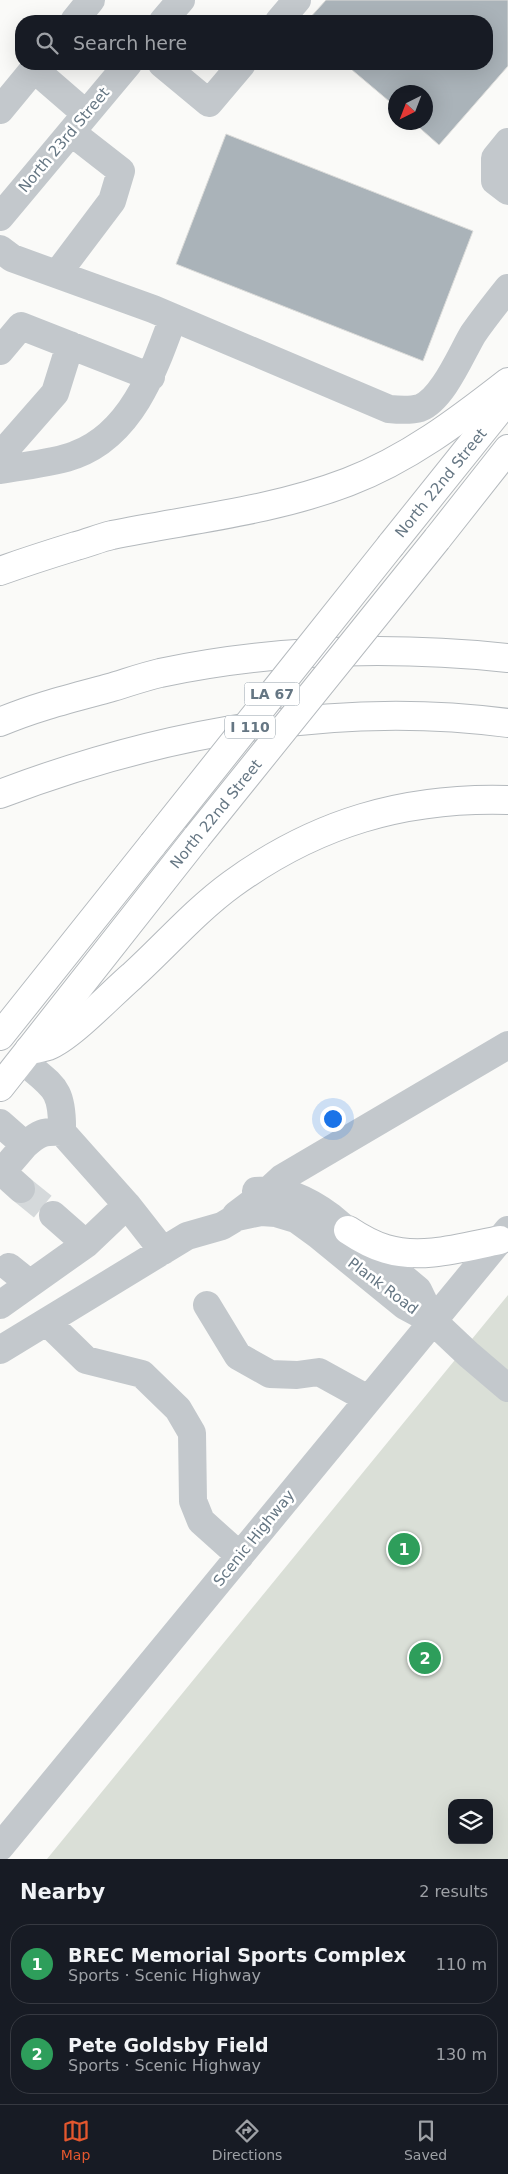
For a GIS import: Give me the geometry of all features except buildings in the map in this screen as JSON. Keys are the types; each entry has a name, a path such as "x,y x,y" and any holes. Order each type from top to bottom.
{"main road":[{"path":"0,571 53,552 110,536 285,502 348,482 381,468 419,447 458,422 508,382"},
{"name":"North 22nd Street","path":"0,1036 508,399"},
{"name":"North 22nd Street","path":"0,1087 197,837 508,450"},
{"path":"0,722 64,700 158,674 218,663 328,652 456,653 508,658"},
{"name":"I 110","path":"0,794 49,776 138,749 269,724 384,716 464,718 508,723"},
{"path":"26,1055 48,1046 66,1035 231,884 288,848 342,824 422,803 508,800"},
{"path":"348,1230 369,1243 402,1253 436,1252 504,1235"}],"street":[{"path":"79,15 91,0"},
{"path":"169,15 181,0"},
{"path":"284,15 297,0"},
{"path":"0,110 33,70"},
{"path":"39,70 78,123 121,171 112,201 57,274"},
{"name":"North 23rd Street","path":"0,217 123,70"},
{"path":"169,70 209,103 237,70"},
{"path":"508,142 495,158 495,181 508,191"},
{"path":"0,249 12,258 173,318 389,409 405,410 420,408 430,401 442,387 474,333 508,288"},
{"path":"0,470 75,456 105,438 132,408 151,377 173,318"},
{"path":"0,351 21,326 151,377"},
{"path":"0,459 6,449 55,393 70,346"},
{"name":"Plank Road","path":"222,1226 282,1178 508,1045"},
{"path":"26,1055 56,1090 62,1110 62,1132 127,1205 163,1251"},
{"path":"0,1123 25,1145"},
{"path":"8,1178 25,1145 38,1134 47,1131 62,1132"},
{"name":"Plank Road","path":"8,1345 187,1236 212,1210 244,1194 269,1190 284,1192 318,1208 348,1230 418,1290 433,1321"},
{"path":"8,1345 0,1306 19,1275 86,1244 127,1205"},
{"name":"Plank Road","path":"187,1236 222,1226 237,1217 261,1212 276,1213 296,1219 405,1306 433,1321"},
{"path":"52,1215 86,1244"},
{"name":"Scenic Highway","path":"0,1847 504,1235"},
{"path":"207,1305 238,1356 270,1374 296,1375 319,1372 368,1399"},
{"path":"433,1321 508,1388"},
{"path":"47,1322 86,1360 142,1374 178,1409 192,1433 193,1501 201,1521 240,1556"}],"shaded area":[{"path":"508,1295 508,1859 47,1859"}],"tunnel":[{"path":"21,1189 53,1215"}],"place":[{"name":"BREC Memorial Sports Complex","path":"404,1549"},
{"name":"Pete Goldsby Field","path":"425,1658"}]}
